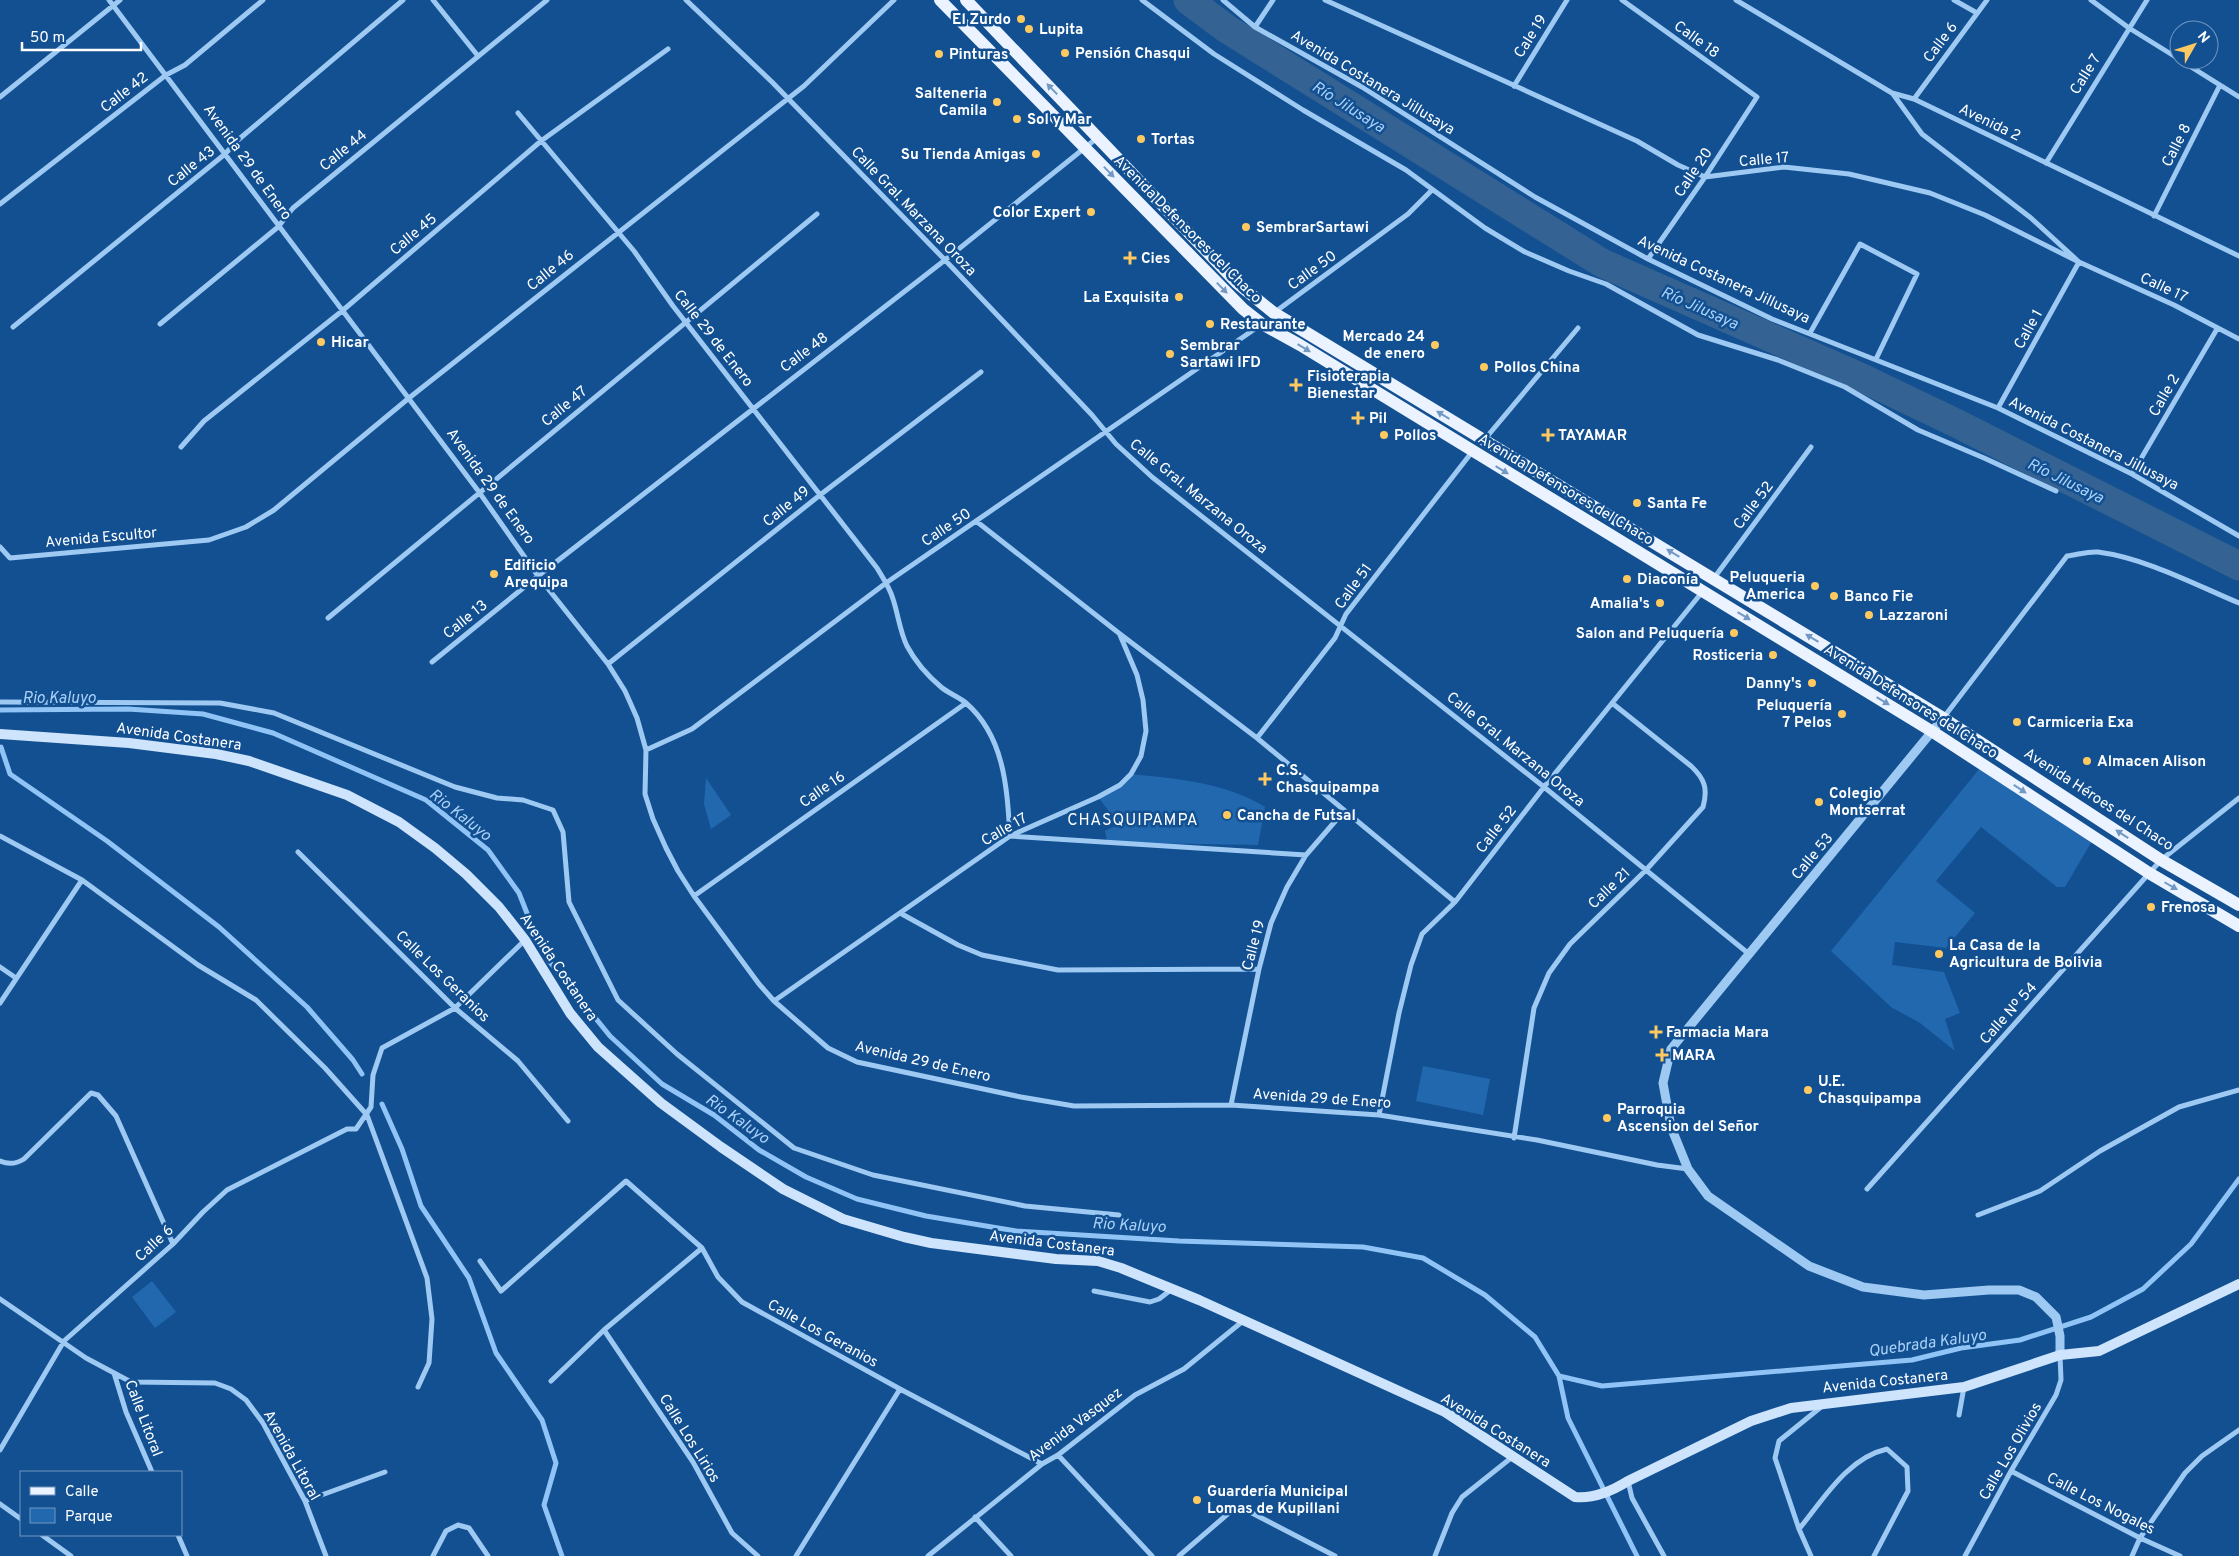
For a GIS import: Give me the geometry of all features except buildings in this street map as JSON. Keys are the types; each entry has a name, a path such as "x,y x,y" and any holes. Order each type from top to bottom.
{"main road":[{"name":"Avenida Defensores del Chaco","path":"940,0 1243,309 1262,324 1348,374 1472,452 1933,732 2149,873 2239,926"},
{"name":"Avenida Defensores del Chaco","path":"966,0 1238,283 1274,313 1943,718"},
{"path":"1172,236 1183,227"},
{"path":"1262,324 1274,313"},
{"path":"1348,374 1354,362"},
{"path":"1472,452 1485,440"},
{"path":"1702,591 1714,578"},
{"name":"Avenida Héroes del Chaco","path":"1943,718 2162,860 2239,905"},
{"name":"Avenida Costanera","path":"0,734 129,743 216,754 249,761 347,795 399,822 435,848 499,907 525,940 570,1013 598,1048 661,1103 720,1147 791,1193 843,1218 904,1238 1056,1259 1098,1262 1121,1268 1445,1412 1512,1458 1575,1497 1593,1497 1618,1488 1628,1481 1751,1421 1791,1408 1827,1402 1964,1387 2060,1355 2099,1351 2239,1284"},
{"path":"2058,813 2067,799"}],"street":[{"name":"Avenida 29 de Enero","path":"109,0 479,492 538,576 608,664 625,691 637,718 646,750 645,794 653,820 678,871 694,896 759,984 774,1001 828,1048 857,1062 1021,1097 1074,1106 1231,1105 1379,1115 1420,1120 1688,1169"},
{"path":"0,97 120,0"},
{"name":"Calle 42","path":"0,204 166,75 185,66 263,0"},
{"name":"Calle 43","path":"13,327 225,154 238,140 403,0"},
{"path":"433,0 478,56"},
{"name":"Calle 44","path":"160,324 278,227 293,208 547,0"},
{"name":"Calle Gral. Marzana Oroza","path":"686,0 788,99 945,260 1116,444 1152,477 1544,787 1749,954"},
{"name":"Calle 46","path":"209,540 246,527 274,510 408,398 788,99 811,80 894,0"},
{"path":"1142,0 1214,54 1303,110 1406,170 1485,228 1525,252 1606,284 1698,335 1778,360 1846,387 1918,430 1992,461 2056,491"},
{"name":"Avenida Costanera Jillusaya","path":"1223,0 1255,27 1362,87 1535,197 1648,259 1772,319 1998,408 2132,474 2239,536"},
{"path":"1255,27 1273,0"},
{"path":"1325,0 1637,141 1678,165 1705,177"},
{"name":"Cale 19","path":"1514,86 1567,0"},
{"name":"Calle 18","path":"1622,0 1757,97"},
{"name":"Avenida 2","path":"1736,0 1892,93 1914,99 2239,256"},
{"path":"1954,0 1977,14"},
{"name":"Calle 6","path":"1914,99 1986,0"},
{"path":"2091,0 2129,28 2169,53"},
{"name":"Calle 7","path":"2046,163 2147,0"},
{"name":"Calle 45","path":"181,446 204,421 342,311 541,141 668,49"},
{"path":"2196,70 2239,98"},
{"name":"Calle 8","path":"2154,216 2220,85"},
{"path":"1892,93 1922,134 2032,218 2079,262"},
{"name":"Calle 20","path":"1648,259 1705,177 1757,97"},
{"name":"Calle 29 de Enero","path":"518,113 619,232 752,408 877,568 893,596 907,645 917,660 941,687 966,703 979,716 1000,754 1007,788 1010,836"},
{"path":"1085,148 1098,137"},
{"name":"Calle 48","path":"538,576 945,260 1085,148"},
{"name":"Calle 17","path":"1705,177 1784,167 1849,174 1930,192 1985,215 2079,262 2174,305 2239,339"},
{"name":"Calle 50","path":"1274,313 1408,214 1432,190"},
{"name":"Calle 47","path":"328,618 817,214"},
{"path":"1810,334 1860,244 1917,274 1876,359"},
{"name":"Calle 1","path":"1998,408 2079,262"},
{"name":"Calle 50","path":"646,750 692,729 886,583 1262,324"},
{"path":"1485,440 1578,328"},
{"name":"Calle 2","path":"2132,474 2217,329"},
{"name":"Calle 49","path":"608,664 820,495 981,372"},
{"name":"Calle 52","path":"1714,578 1811,447"},
{"name":"Calle 51","path":"1257,738 1335,638 1346,614 1472,452"},
{"path":"976,521 1257,738 1455,902"},
{"name":"Avenida Escultor","path":"0,547 10,558 209,540"},
{"name":"Calle 53","path":"1688,1169 1671,1127 1663,1083 1671,1049 1933,732 2067,556 2096,551 2115,555 2159,570 2239,603"},
{"name":"Calle 13","path":"432,662 538,576"},
{"name":"Calle 52","path":"1379,1115 1399,1013 1411,965 1422,934 1455,902 1544,787 1702,591"},
{"name":"Calle 17","path":"774,1001 1010,836 1120,786 1131,774 1141,756 1146,731 1143,700 1137,675 1120,634"},
{"name":"Avenida Costanera","path":"0,702 220,703 274,713 455,787 497,798 523,800 553,810 563,832 570,902 618,1000 670,1048 794,1148 873,1175 1024,1206 1119,1215"},
{"name":"Calle 16","path":"694,896 966,703"},
{"name":"Calle 21","path":"1514,1138 1534,1008 1549,972 1570,944 1646,870 1703,807 1706,795 1706,785 1701,775 1692,766 1612,703"},
{"name":"Calle Nº 54","path":"1867,1189 2149,873 2162,860 2239,798"},
{"name":"Calle 19","path":"1231,1105 1259,969 1271,922 1287,887 1306,856 1344,811"},
{"path":"0,836 82,880 198,964 256,1000 325,1068 367,1115 427,1278 431,1328 429,1363 418,1387"},
{"path":"1010,836 1306,856"},
{"name":"Calle Los Geranios","path":"298,852 455,1008 518,1061 568,1121"},
{"path":"0,1003 82,880"},
{"path":"900,913 958,945 982,955 1058,970 1259,969"},
{"path":"455,1008 525,940"},
{"path":"0,967 16,978"},
{"name":"Calle 6","path":"0,1450 64,1341 173,1244 227,1190 347,1129 356,1129 371,1108 373,1075 382,1048 455,1008"},
{"path":"1978,1215 2040,1192 2100,1151 2179,1107 2239,1090"},
{"path":"0,1161 6,1164 16,1164 24,1159 92,1093 98,1095 116,1116 173,1244"},
{"path":"1688,1169 1708,1196 1809,1266 1863,1287 1924,1294 2020,1290 2036,1297 2056,1317 2060,1336 2060,1355"},
{"name":"Calle Los Geranios","path":"480,1261 501,1291 626,1181 702,1248 718,1277 742,1302 1042,1464"},
{"path":"551,1381 604,1330 702,1248"},
{"path":"1094,1291 1150,1302 1159,1299 1172,1290"},
{"name":"Avenida Litoral","path":"0,1299 64,1341 86,1358 131,1382 214,1383 231,1389 246,1400 263,1423 306,1501 326,1556"},
{"name":"Avenida Vasquez","path":"928,1556 1042,1464 1058,1455 1135,1395 1184,1369 1243,1321"},
{"name":"Calle Los Lirios","path":"604,1330 693,1462 732,1533 758,1556"},
{"name":"Calle Los Olivios","path":"1965,1556 2011,1471 2056,1396 2062,1380 2060,1355"},
{"name":"Calle Litoral","path":"114,1373 126,1412 152,1471"},
{"path":"1959,1415 1964,1387"},
{"path":"796,1556 900,1389"},
{"path":"1810,1556 1775,1458 1779,1441 1827,1402"},
{"path":"2132,1556 2140,1538 2185,1473 2202,1456 2239,1430"},
{"path":"1799,1529 1855,1464 1874,1452 1887,1449 1907,1467 1908,1491 1874,1556"},
{"path":"1058,1455 1152,1556"},
{"path":"1435,1556 1452,1513 1462,1497 1512,1458"},
{"name":"Calle Los Nogales","path":"2011,1471 2140,1538 2180,1556"},
{"path":"306,1501 385,1472"},
{"path":"1628,1481 1632,1498 1664,1556"},
{"path":"0,1504 20,1519"},
{"path":"1179,1556 1230,1512 1239,1508 1248,1510 1335,1556"},
{"path":"975,1517 1011,1556"},
{"path":"433,1556 446,1531 458,1525 469,1528 488,1556"},
{"path":"43,1536 71,1556"},
{"path":"178,1536 187,1556"}],"green space":[{"path":"1980,768 2092,841 2065,887 2057,887 1981,827 1936,881 1975,913 1946,948 1895,942 1892,965 1944,972 1960,1013 1945,1019 1955,1051 1920,1023 1891,1007 1831,951"},
{"path":"1131,774 1183,780 1217,787 1233,792 1265,807 1258,845 1141,843 1107,840 1105,831 1119,824 1098,797 1120,785"},
{"path":"706,778 731,815 711,829 704,804"},
{"path":"1423,1066 1490,1079 1483,1115 1416,1101"},
{"path":"152,1281 176,1312 155,1328 132,1297"}],"waterway":[{"name":"Río Jilusaya","path":"1188,0 1227,29 1602,263 1860,377 1956,423 2239,566"},
{"name":"Rio Kaluyo","path":"0,710 128,709 203,714 273,733 426,800 488,850 519,893 549,961 610,1036 662,1084 714,1115 759,1150 806,1177 857,1199 926,1216 1016,1231 1179,1241 1363,1247 1423,1258 1485,1295 1535,1337 1559,1376 1568,1418 1637,1556"},
{"path":"1,747 10,774 107,841 219,927 307,1007 353,1060 362,1074"},
{"path":"382,1104 402,1149 421,1206 469,1278 496,1353 542,1420 556,1463 544,1505 562,1556"},
{"name":"Quebrada Kaluyo","path":"1559,1376 1602,1386 1912,1360 1961,1348 2020,1340 2091,1317 2143,1289 2191,1244 2239,1179"}],"place":[{"name":"El Zurdo","path":"1021,19"},
{"name":"Lupita","path":"1029,29"},
{"name":"Pensión Chasqui","path":"1065,53"},
{"name":"Pinturas","path":"939,54"},
{"name":"Salteneria Camila","path":"997,102"},
{"name":"Sol y Mar","path":"1017,119"},
{"name":"Tortas","path":"1141,139"},
{"name":"Su Tienda Amigas","path":"1036,154"},
{"name":"Color Expert","path":"1091,212"},
{"name":"SembrarSartawi","path":"1246,227"},
{"name":"Cies","path":"1130,258"},
{"name":"La Exquisita","path":"1179,297"},
{"name":"Restaurante","path":"1210,324"},
{"name":"Hicar","path":"321,342"},
{"name":"Mercado 24 de enero","path":"1435,345"},
{"name":"Sembrar Sartawi IFD","path":"1170,354"},
{"name":"Pollos China","path":"1484,367"},
{"name":"Fisioterapia Bienestar","path":"1296,385"},
{"name":"Pil","path":"1358,418"},
{"name":"Pollos","path":"1384,435"},
{"name":"TAYAMAR","path":"1548,435"},
{"name":"Santa Fe","path":"1637,503"},
{"name":"Edificio Arequipa","path":"494,574"},
{"name":"Diaconía","path":"1627,579"},
{"name":"Peluqueria America","path":"1815,586"},
{"name":"Banco Fie","path":"1834,596"},
{"name":"Amalia's","path":"1660,603"},
{"name":"Lazzaroni","path":"1869,615"},
{"name":"Salon and Peluquería","path":"1734,633"},
{"name":"Rosticeria","path":"1773,655"},
{"name":"Danny's","path":"1812,683"},
{"name":"Peluquería 7 Pelos","path":"1842,714"},
{"name":"Carmiceria Exa","path":"2017,722"},
{"name":"Almacen Alison","path":"2087,761"},
{"name":"C.S. Chasquipampa","path":"1265,779"},
{"name":"Colegio Montserrat","path":"1819,802"},
{"name":"Cancha de Futsal","path":"1227,815"},
{"name":"Frenosa","path":"2151,907"},
{"name":"La Casa de la Agricultura de Bolivia","path":"1939,954"},
{"name":"Farmacia Mara","path":"1656,1032"},
{"name":"MARA","path":"1662,1055"},
{"name":"U.E. Chasquipampa","path":"1808,1090"},
{"name":"Parroquia Ascension del Señor","path":"1607,1118"},
{"name":"Guardería Municipal Lomas de Kupillani","path":"1197,1500"}],"district":[{"name":"CHASQUIPAMPA","path":"1133,819"}]}
